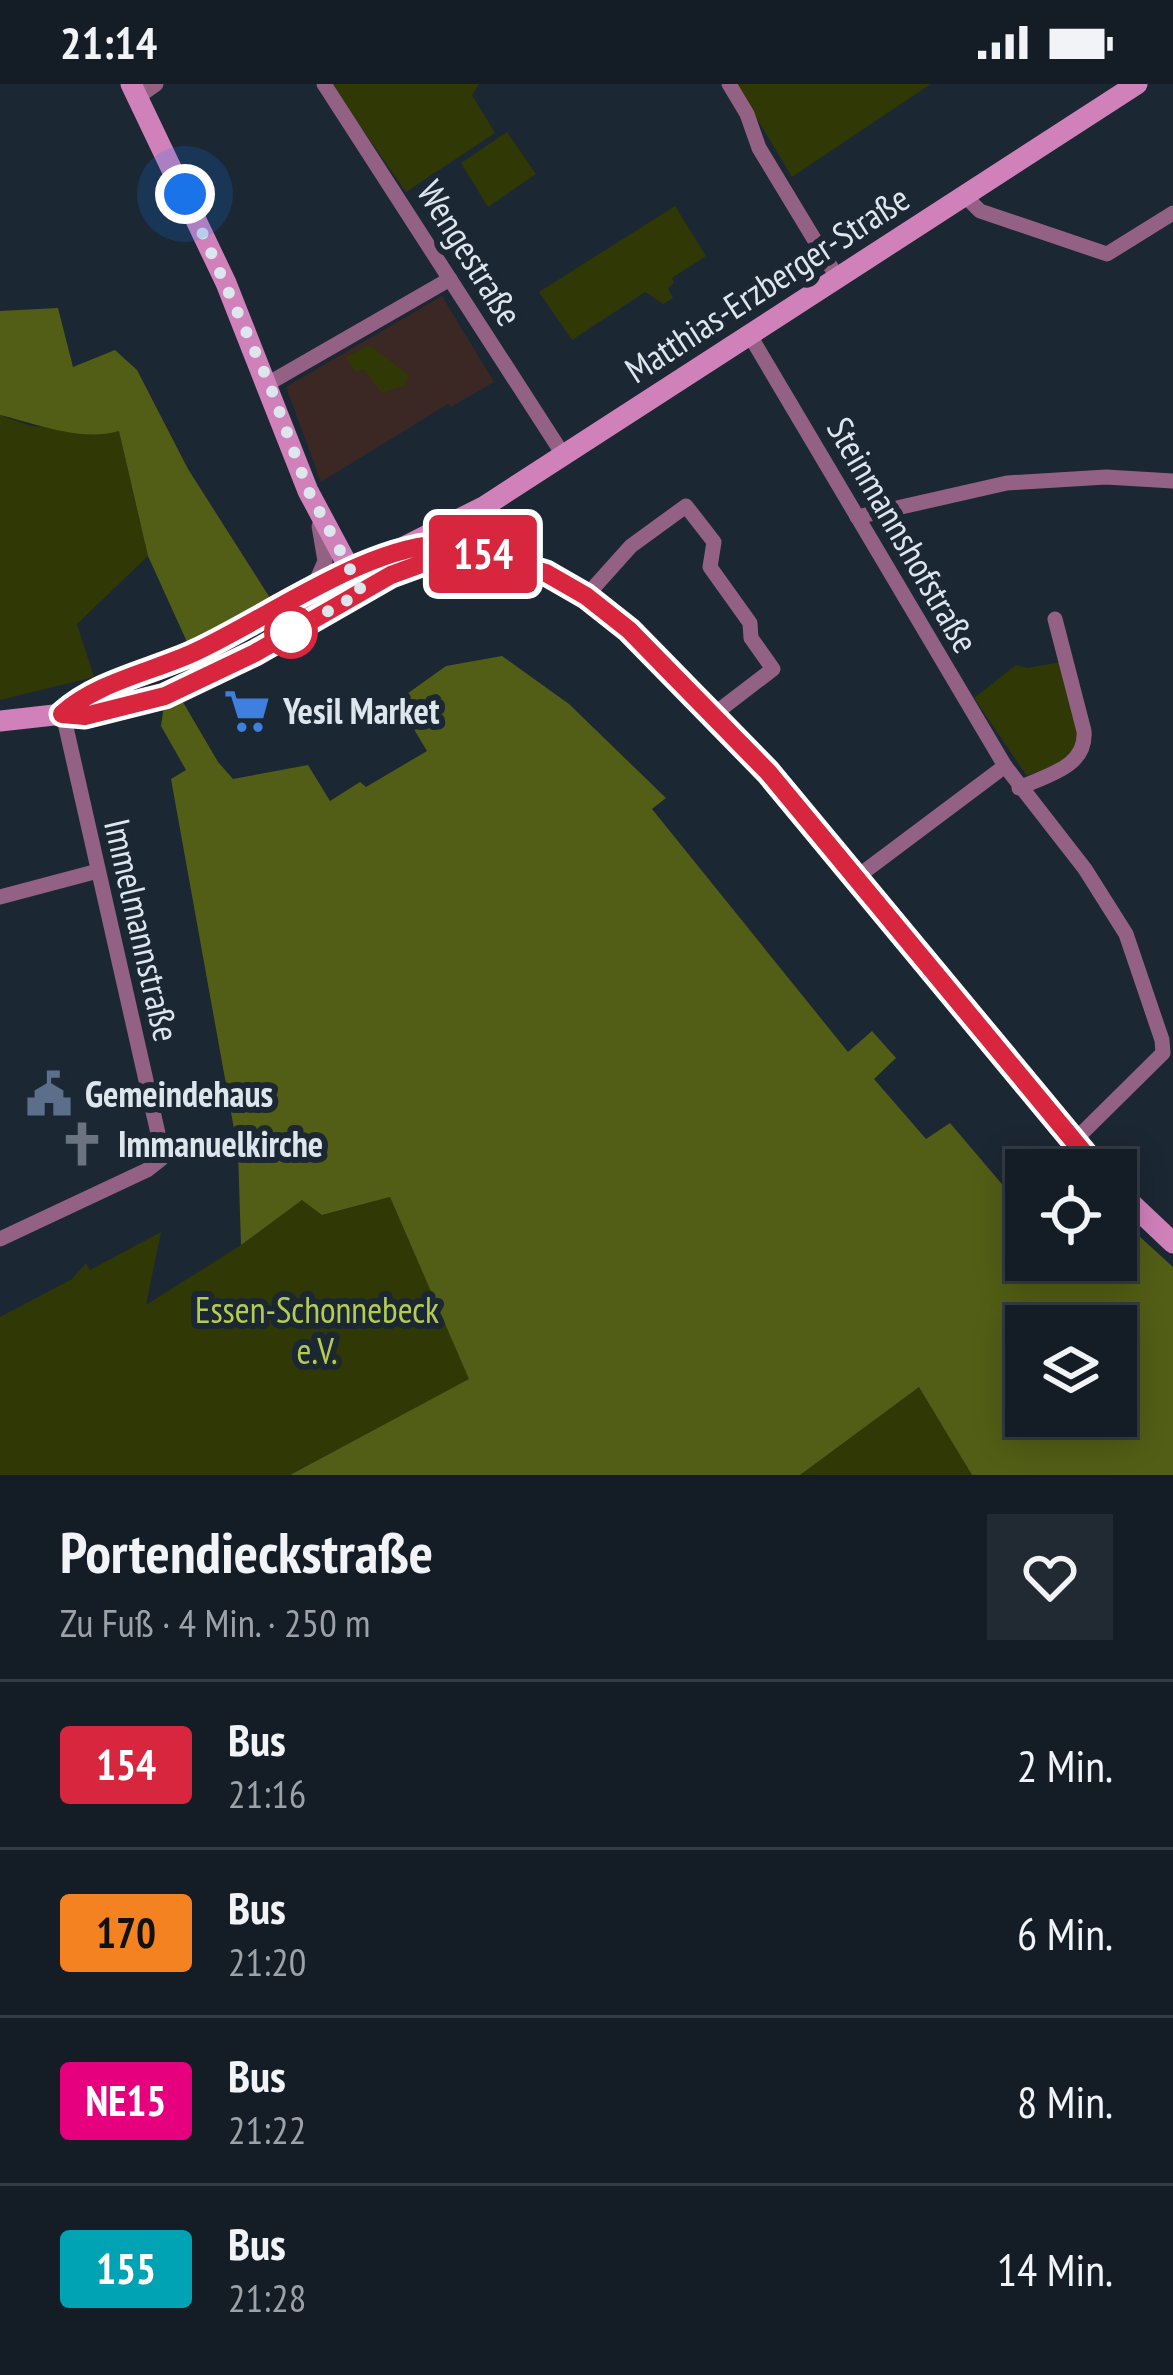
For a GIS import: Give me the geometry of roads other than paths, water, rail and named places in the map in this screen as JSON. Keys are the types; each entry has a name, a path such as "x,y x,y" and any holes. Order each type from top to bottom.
{"street":[{"name":"Wengestraße","path":"324,84 564,456"},
{"path":"729,84 759,148 837,277"},
{"name":"Matthias-Erzberger-Straße","path":"357,582 564,456 1137,84"},
{"path":"142,88 269,383 318,511 357,582"},
{"path":"964,195 980,211 1107,254 1173,212"},
{"path":"269,383 450,279"},
{"name":"Steinmannshofstraße","path":"749,334 1005,766 1084,869 1138,960 1162,1053 1072,1143"},
{"path":"857,517 1007,483 1106,477 1173,482"},
{"path":"586,596 631,546 686,506 714,542 710,567 750,623 751,638 773,669 713,715"},
{"path":"312,591 325,561 318,511"},
{"path":"425,541 546,573 586,596 629,630 713,715 856,877 1078,1149"},
{"path":"391,565 475,553"},
{"path":"62,714 80,698 173,662 312,591 357,582"},
{"path":"0,721 85,716 165,696 255,653 357,582"},
{"path":"1024,794 1072,763 1085,746 1055,619"},
{"name":"Immelmannstraße","path":"0,1239 103,1193 161,1159 62,714"},
{"path":"856,877 1005,766"},
{"path":"0,897 98,871"},
{"path":"1137,1209 1173,1243"}],"place":[{"name":"Yesil Market","path":"247,711"},
{"name":"Gemeindehaus","path":"49,1094"},
{"name":"Immanuelkirche","path":"82,1144"}],"park label":[{"name":"Essen-Schonnebeck e.V.","path":"317,1330"}]}
